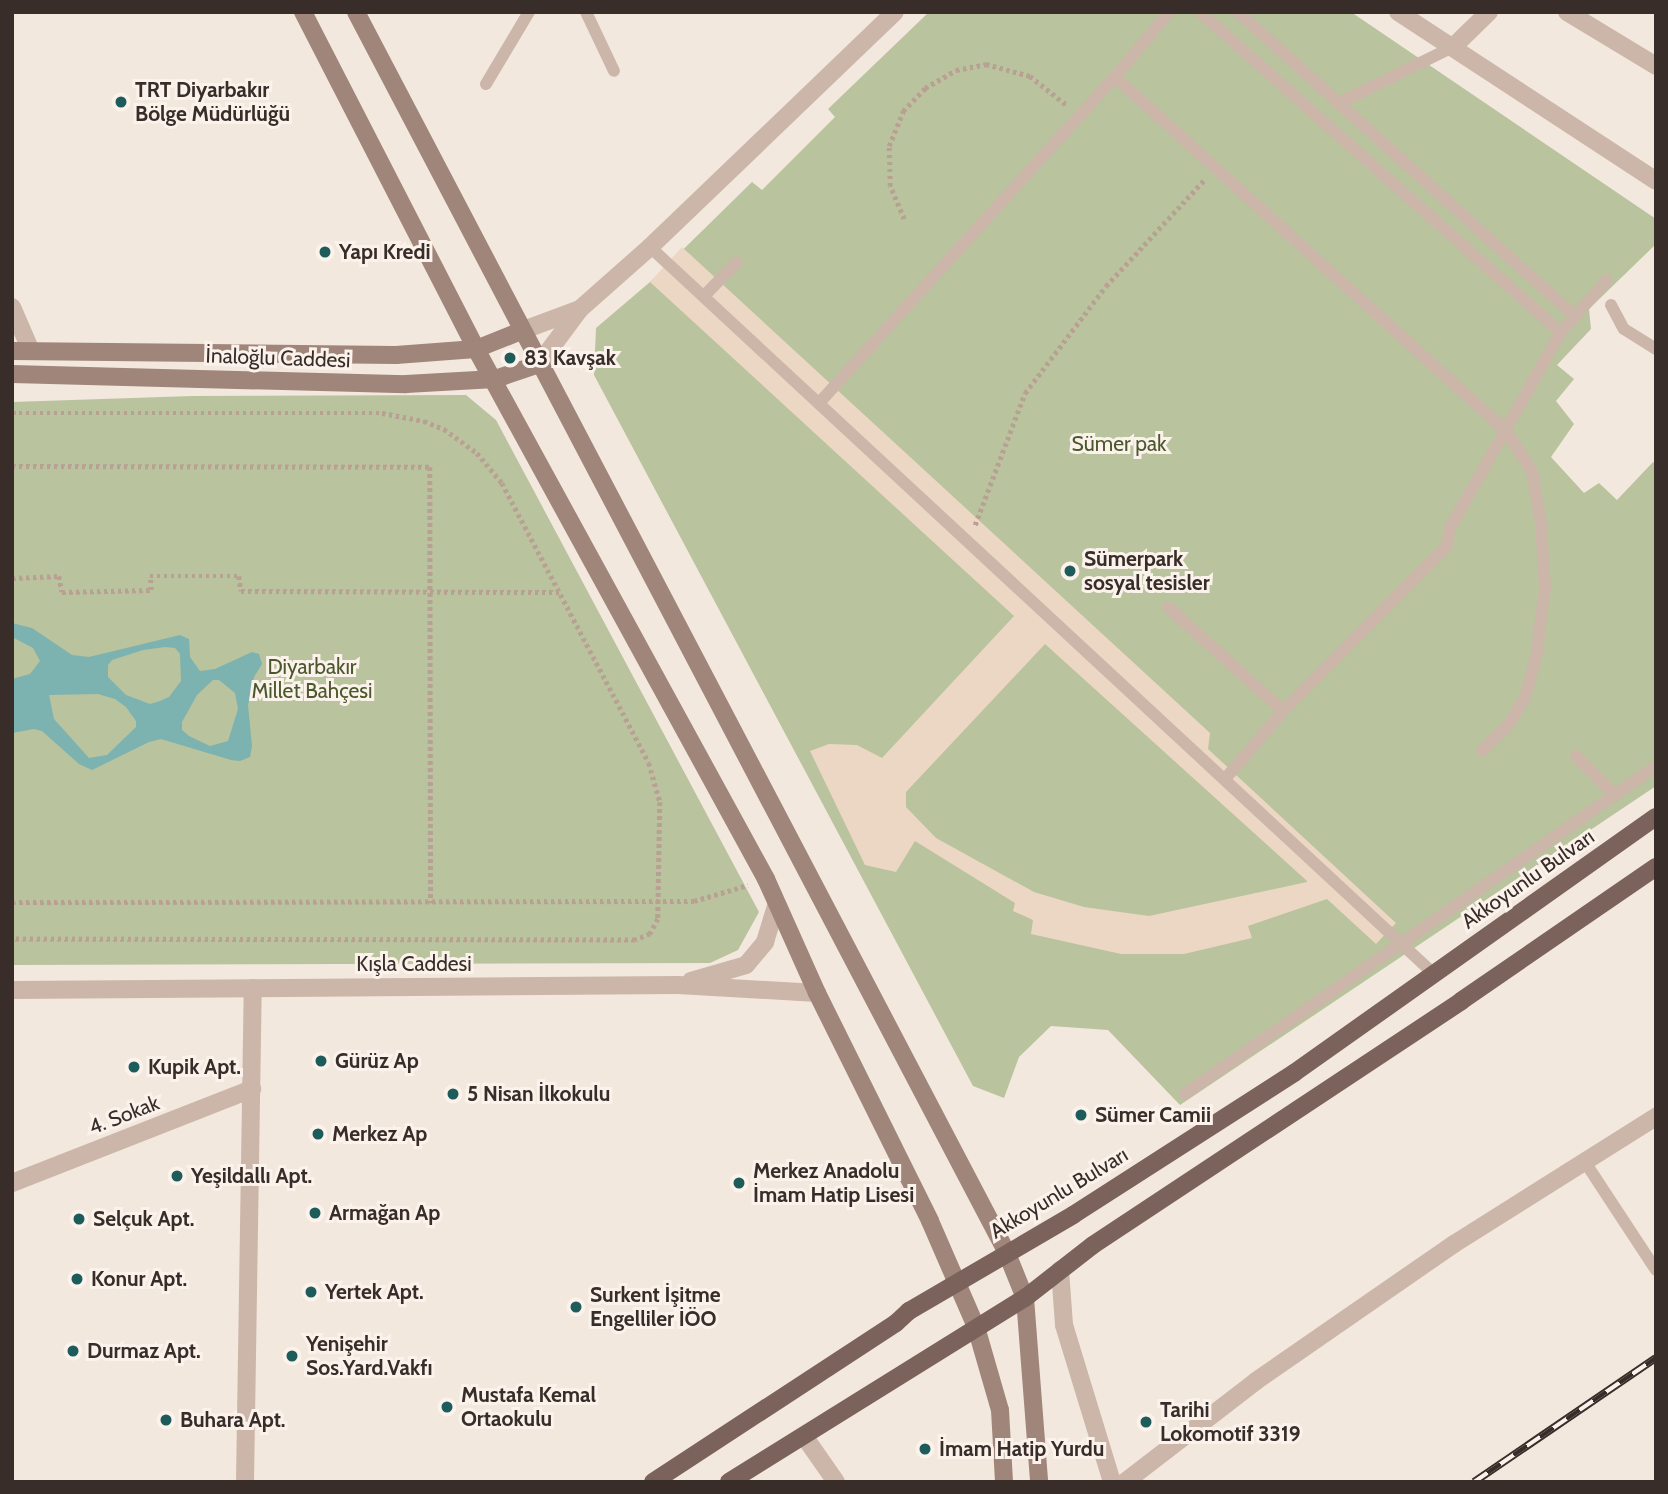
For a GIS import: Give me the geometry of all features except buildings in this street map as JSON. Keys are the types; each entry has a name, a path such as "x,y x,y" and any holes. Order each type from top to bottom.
{"main road":[{"path":"303,12 476,349 495,379 766,879 817,993 957,1281 976,1327 1000,1410 1004,1482"},
{"path":"356,12 1006,1251 1025,1298 1039,1482"},
{"name":"İnaloğlu Caddesi","path":"12,351 396,355 476,349 521,331"},
{"name":"İnaloğlu Caddesi","path":"12,374 406,384 495,379 539,364"},
{"name":"Akkoyunlu Bulvarı","path":"653,1482 957,1281 1073,1215 1294,1073 1656,817"},
{"path":"729,1482 1025,1298 1060,1270 1656,867"}],"street":[{"path":"539,364 580,309 650,247 895,12"},
{"path":"1398,12 1656,181"},
{"path":"1453,47 1489,12"},
{"path":"1567,12 1656,66"},
{"path":"12,307 32,351"},
{"path":"521,331 580,309"},
{"path":"678,985 746,965 765,942 776,905"},
{"name":"Kışla Caddesi","path":"12,990 678,985 817,993"},
{"path":"243,1481 253,988"},
{"name":"4. Sokak","path":"12,1183 252,1089"},
{"path":"1125,1482 1278,1366 1454,1244 1656,1116"},
{"path":"1060,1270 1064,1325 1112,1482"},
{"path":"804,1436 836,1482"}],"lane":[{"path":"486,84 529,12"},
{"path":"586,12 614,71"},
{"path":"820,402 1115,77 1169,12"},
{"path":"1200,12 1560,332"},
{"path":"1238,12 1575,316"},
{"path":"1339,103 1453,47"},
{"path":"1115,77 1507,432 1532,471 1541,522 1545,589 1536,657 1525,698 1509,724 1482,751"},
{"path":"650,247 1434,974"},
{"path":"704,296 737,262"},
{"path":"1225,779 1283,711 1447,546 1450,528 1507,432 1560,332 1607,280"},
{"path":"1611,305 1624,329 1656,349"},
{"path":"1168,607 1283,711"},
{"path":"1576,756 1614,794"},
{"path":"1185,1094 1656,766"},
{"path":"1585,1162 1656,1270"}],"path":[{"path":"904,219 890,186 889,146 903,111 925,88 956,70 986,64 1030,76 1079,117"},
{"path":"969,540 1025,393 1106,286 1216,167"},
{"path":"12,413 382,412 424,421 462,441 491,467 655,778 660,803 659,901 656,927 650,934 635,940 12,939"},
{"path":"12,466 430,467 431,903"},
{"path":"12,578 60,576 62,592 151,590 150,576 239,576 242,591 559,592"},
{"path":"12,902 694,901 766,879"}],"green space":[{"name":"Sümer pak","path":"929,12 1351,12 1656,219 1656,244 1589,309 1591,329 1557,365 1574,379 1556,401 1574,424 1551,457 1584,493 1599,483 1617,500 1653,462 1656,465 1656,786 1180,1105 1108,1030 1051,1026 1019,1057 1004,1098 973,1086 594,375 596,328 650,282 752,182 762,190 835,117 828,109"},
{"name":"Diyarbakır Millet Bahçesi","path":"466,395 496,420 759,912 738,950 710,963 12,965 12,402 192,396"}],"shaded area":[{"path":"682,247 1210,733 1208,749 1396,923 1376,944 1327,899 1248,926 1252,938 1184,954 1121,954 1031,934 1033,920 1013,911 1015,903 915,841 896,872 865,865 810,751 829,744 857,745 882,758 1014,616 650,282","holes":["1045,644 1307,881 1149,916 1084,907 1034,892 936,838 906,807 906,792"]}],"water":[{"path":"12,623 32,628 72,655 89,657 180,635 189,639 190,657 200,671 215,669 252,652 259,654 262,664 254,677 248,705 252,746 250,757 240,761 231,760 161,739 149,742 92,770 79,764 42,731 34,729 12,733 12,679 30,674 40,661 33,648 12,637","holes":["175,648 180,654 181,681 169,697 150,704 126,695 108,677 108,665 112,660 143,650","213,680 219,680 235,693 238,709 228,741 210,746 182,730 182,722 197,695","98,694 115,699 126,707 136,721 136,727 107,755 89,758 54,719 49,695"]}],"railway":[{"path":"1474,1482 1656,1358"}],"place":[{"name":"TRT Diyarbakır Bölge Müdürlüğü","path":"121,102"},
{"name":"Yapı Kredi","path":"325,252"},
{"name":"83 Kavşak","path":"510,358"},
{"name":"Sümerpark sosyal tesisler","path":"1070,571"},
{"name":"Gürüz Ap","path":"321,1061"},
{"name":"Kupik Apt.","path":"134,1067"},
{"name":"5 Nisan İlkokulu","path":"453,1094"},
{"name":"Sümer Camii","path":"1081,1115"},
{"name":"Merkez Ap","path":"318,1134"},
{"name":"Yeşildallı Apt.","path":"177,1176"},
{"name":"Merkez Anadolu İmam Hatip Lisesi","path":"739,1183"},
{"name":"Armağan Ap","path":"315,1213"},
{"name":"Selçuk Apt.","path":"79,1219"},
{"name":"Konur Apt.","path":"77,1279"},
{"name":"Yertek Apt.","path":"311,1292"},
{"name":"Surkent İşitme Engelliler İÖO","path":"576,1307"},
{"name":"Durmaz Apt.","path":"73,1351"},
{"name":"Yenişehir Sos.Yard.Vakfı","path":"292,1356"},
{"name":"Mustafa Kemal Ortaokulu","path":"447,1407"},
{"name":"Buhara Apt.","path":"166,1420"},
{"name":"Tarihi Lokomotif 3319","path":"1146,1422"},
{"name":"İmam Hatip Yurdu","path":"925,1449"}]}
